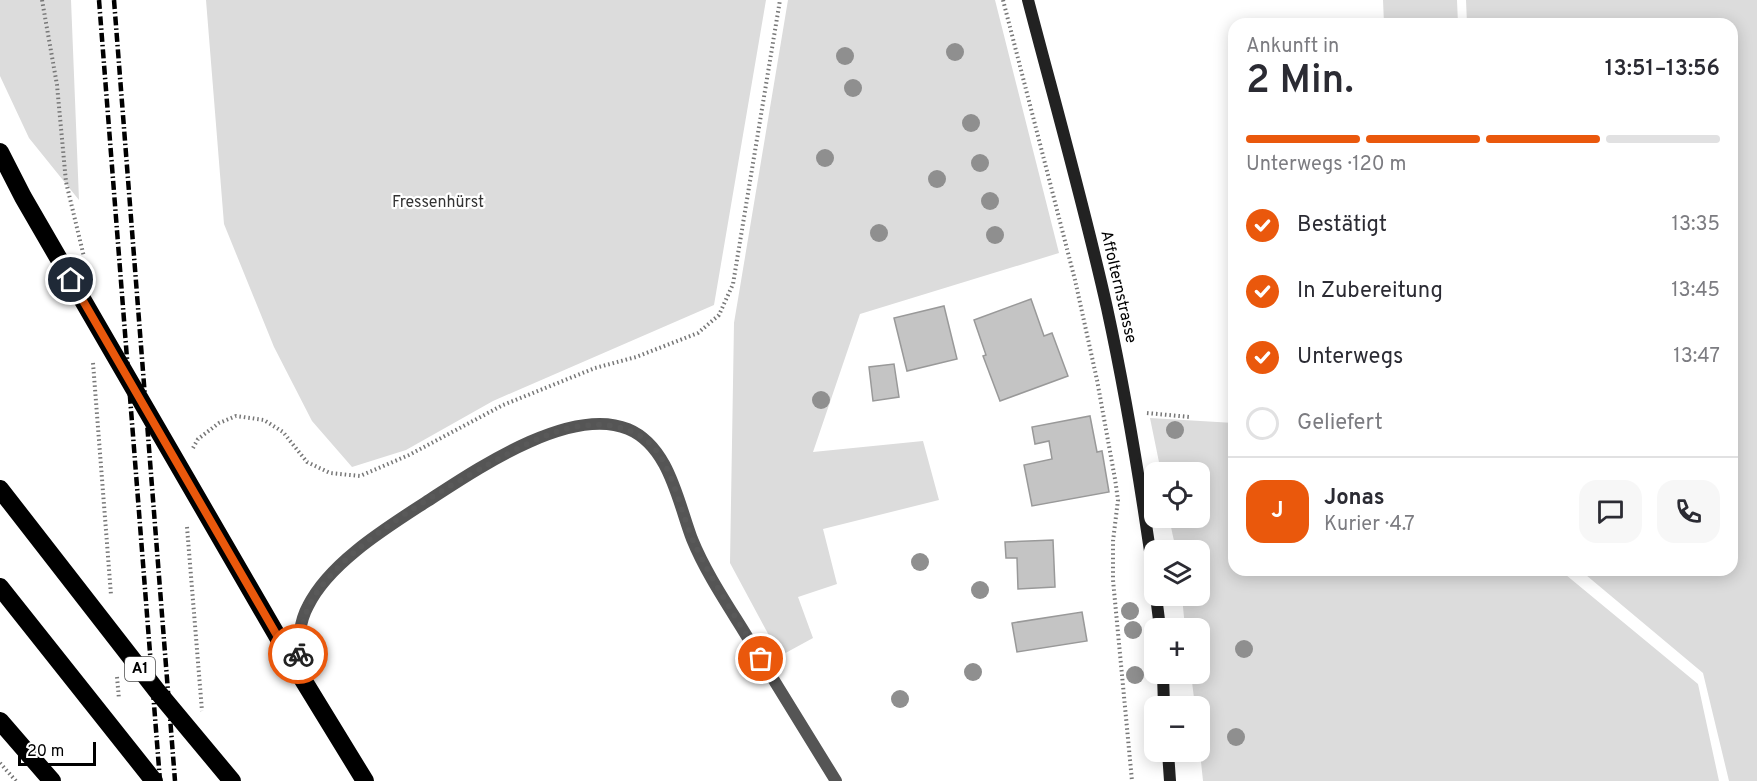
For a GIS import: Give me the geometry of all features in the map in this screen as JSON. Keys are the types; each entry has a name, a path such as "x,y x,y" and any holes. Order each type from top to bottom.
{"highway":[{"path":"0,152 23,197 297,670 365,781"},
{"name":"A1","path":"0,489 150,682 232,781"},
{"path":"0,587 154,781"},
{"path":"0,721 52,781"}],"street":[{"name":"Affolternstrasse","path":"1028,0 1092,242 1128,412 1148,540"},
{"path":"1169,762 1170,781"}],"lane":[{"path":"297,670 299,636 307,607 336,569 370,541 461,479 520,448 562,430 597,424 628,429 646,440 659,454 693,542 715,584 836,781"}],"path":[{"path":"42,0 57,85 66,182 71,209 82,243 85,265"},
{"path":"189,454 198,439 219,423 236,416 264,420 283,432 307,462 330,473 360,476 409,455 503,405 595,368 647,354 698,333 719,315 733,284 780,0"},
{"path":"1003,0 1075,280 1097,380 1115,479 1118,500 1113,541 1113,580 1132,781"},
{"path":"92,359 111,605"},
{"path":"1128,412 1190,417"},
{"path":"186,519 203,721"},
{"path":"117,675 120,711"},
{"path":"0,763 16,781"}],"green space":[{"path":"0,0 71,0 79,200 29,138 0,76"},
{"name":"Fressenhürst","path":"206,0 766,0 714,305 493,401 406,450 352,467 312,421 274,347 224,224"},
{"path":"788,0 995,0 1059,253 860,314 813,452 923,441 939,500 823,529 837,584 798,597 813,638 780,656 730,563 734,323"},
{"path":"1383,0 1457,0 1458,18 1384,18"},
{"path":"1466,0 1757,0 1757,781 1729,781 1703,673 1587,576 1738,576 1738,18 1467,18"},
{"path":"1150,418 1228,423 1228,576 1567,576 1698,684 1719,781 1203,781 1201,762 1210,762 1210,696 1194,696 1192,684 1210,684 1210,618 1184,618 1183,606 1210,606 1210,540 1174,540 1171,528 1210,528 1210,462 1159,462"}],"building":[{"path":"1031,299 1044,336 1052,333 1068,376 1000,401 983,356 986,355 974,320"},
{"path":"944,306 957,359 907,371 894,318"},
{"path":"894,364 899,397 873,401 869,367"},
{"path":"1090,416 1097,452 1102,451 1109,492 1032,506 1024,465 1052,459 1049,441 1035,444 1032,427"},
{"path":"1053,540 1055,587 1018,589 1017,558 1006,558 1005,542"},
{"path":"1082,612 1087,641 1017,652 1012,623"}],"railway":[{"path":"99,0 160,781"},
{"path":"114,0 175,781"}],"way so far":[{"path":"298,654 299,636 307,607 336,569 370,541 461,479 520,448 562,430 597,424 628,429 646,440 659,454 678,498 693,542 715,584 761,659"}],"route":[{"path":"71,280 297,670 298,654"}]}
